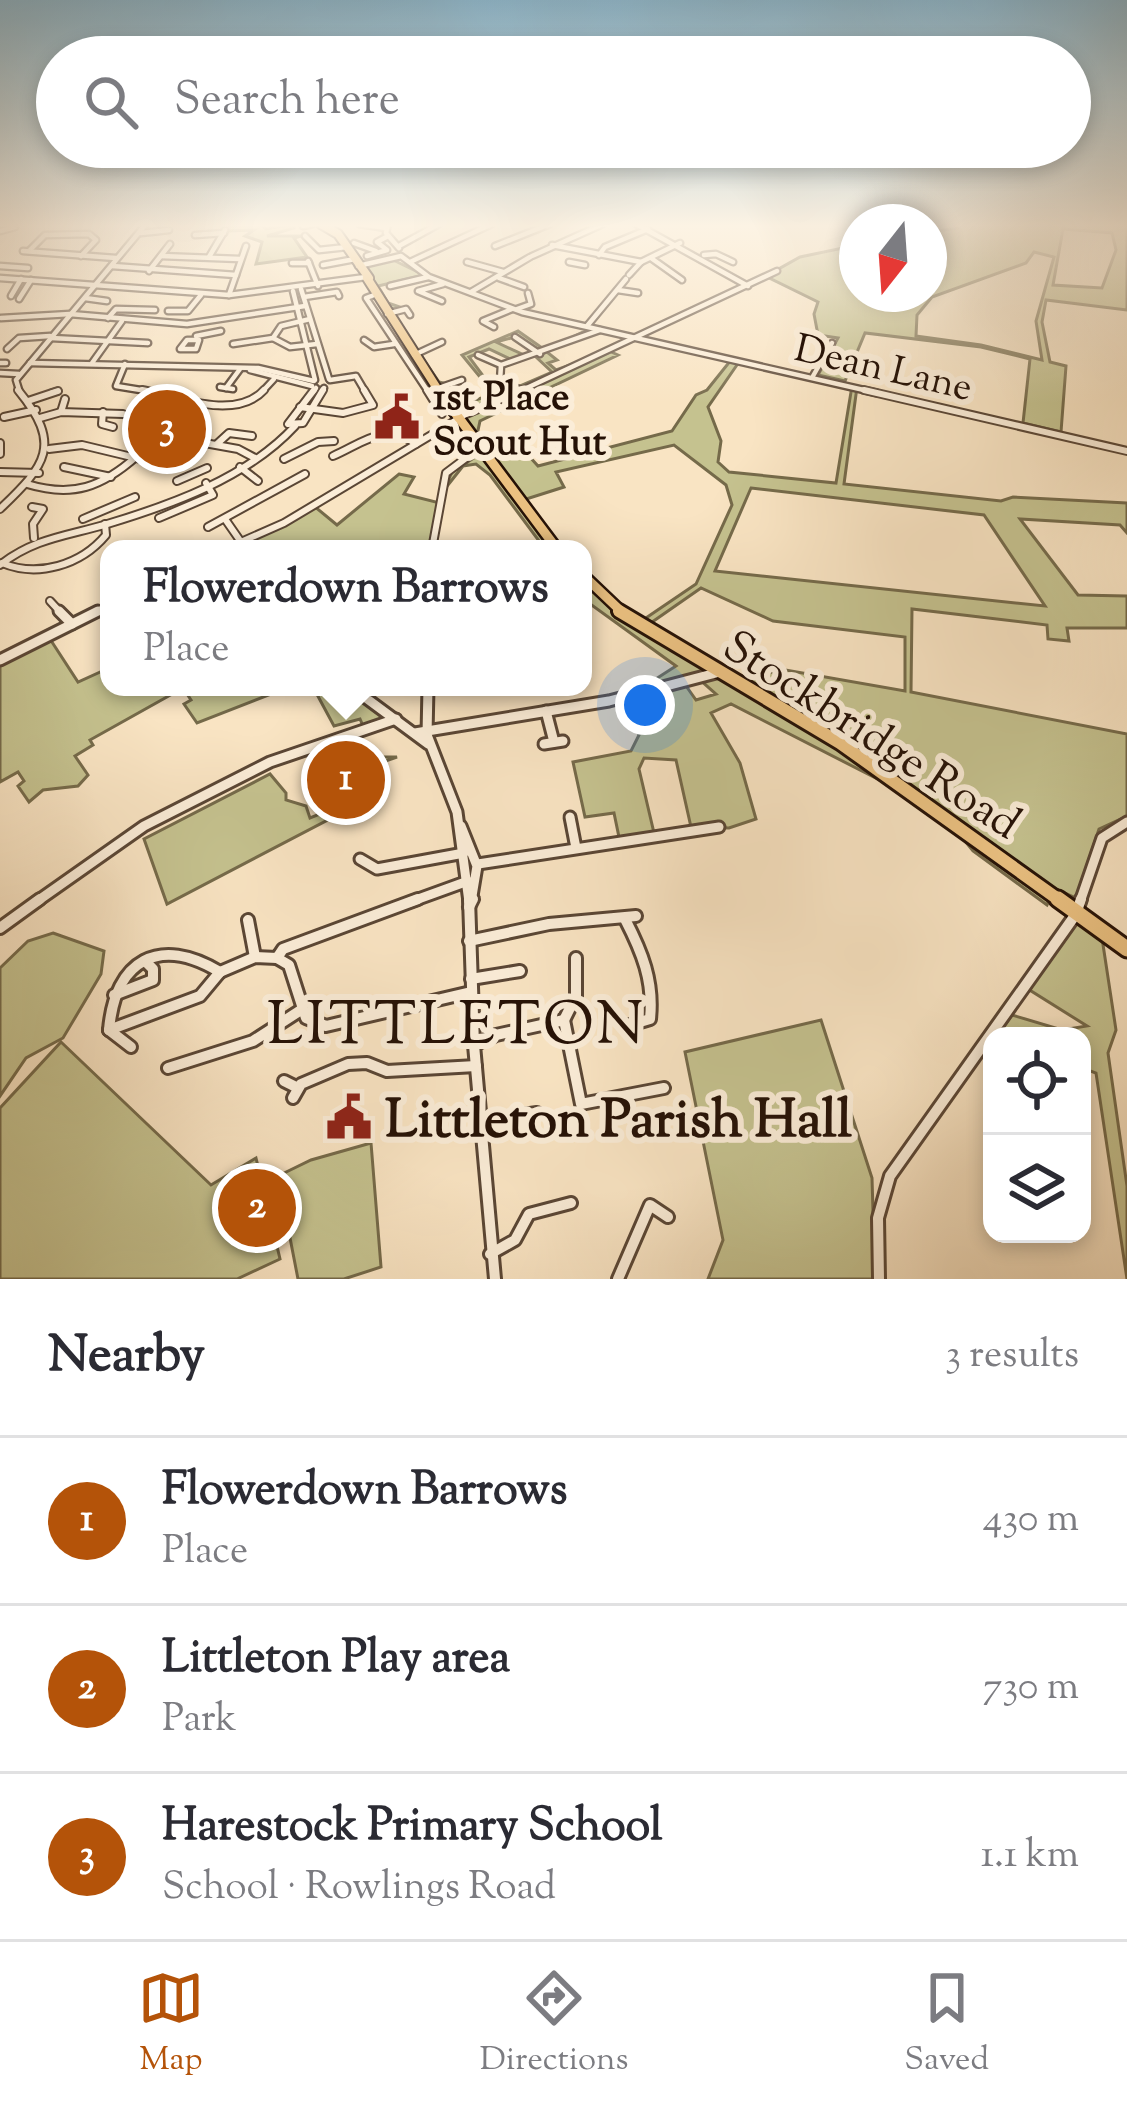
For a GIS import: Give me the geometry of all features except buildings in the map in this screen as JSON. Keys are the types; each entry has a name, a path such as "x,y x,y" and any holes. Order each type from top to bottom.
{"main road":[{"path":"370,284 431,387 550,540"},
{"name":"Stockbridge Road","path":"592,584 616,609 840,743 940,811 1127,949"}],"street":[{"path":"10,296 18,284"},
{"path":"19,299 29,284"},
{"path":"91,284 300,298 330,284"},
{"path":"0,509 39,473 49,449 38,414 15,382 95,284"},
{"path":"229,295 233,284"},
{"path":"390,286 400,284"},
{"path":"442,301 418,291 445,284 592,333"},
{"path":"470,293 486,284"},
{"path":"494,327 483,321 531,304 526,290 515,284"},
{"path":"478,355 501,365 592,333 622,284"},
{"path":"745,284 748,286"},
{"path":"245,540 346,488 458,419 523,392 658,322 752,284"},
{"path":"617,290 638,293"},
{"path":"1,318 70,314 200,323 300,298 338,292 339,296"},
{"path":"168,311 188,311 202,294"},
{"path":"376,294 366,298 394,344 431,387 443,413"},
{"path":"84,298 107,302"},
{"path":"300,298 330,380"},
{"path":"1,564 34,538 105,524 272,452 312,410 316,384 300,298"},
{"path":"107,320 116,309 155,310"},
{"path":"384,311 406,309 410,315"},
{"path":"233,344 272,338 281,326 310,319"},
{"path":"92,362 122,321"},
{"path":"195,337 200,323"},
{"name":"Dean Lane","path":"592,333 601,329 1127,451"},
{"path":"176,367 186,351 179,348 195,337 221,331"},
{"path":"515,337 551,351"},
{"path":"7,349 20,338 148,344"},
{"path":"272,338 281,345 317,344"},
{"path":"367,341 374,347 394,344"},
{"path":"414,355 434,342 442,343"},
{"path":"813,376 832,343"},
{"path":"29,363 243,368 316,384"},
{"path":"125,364 116,386 223,406 250,404 274,379"},
{"path":"501,365 500,380 523,392"},
{"path":"226,388 243,368"},
{"path":"256,370 274,379 316,384 356,376 373,404 343,413 300,407"},
{"path":"0,373 20,374"},
{"path":"431,387 464,379"},
{"path":"295,426 288,422 316,384"},
{"path":"501,396 514,388"},
{"path":"28,400 58,391"},
{"path":"61,412 65,399"},
{"path":"103,412 97,423 113,427"},
{"path":"4,417 123,414"},
{"path":"334,456 373,432 398,432 416,444"},
{"path":"216,445 229,433 252,436"},
{"path":"272,452 286,461 319,442 334,441"},
{"path":"199,442 256,459"},
{"path":"0,443 0,454"},
{"path":"49,449 82,445 161,464"},
{"path":"434,540 446,473 478,448"},
{"path":"27,484 69,495 112,478 137,456"},
{"path":"64,467 112,478"},
{"path":"240,467 258,481"},
{"path":"187,490 174,477 207,468"},
{"path":"0,472 39,473"},
{"path":"211,526 305,474"},
{"path":"159,518 213,495 206,483"},
{"path":"83,530 83,515 132,494 144,508"},
{"path":"160,502 169,514"},
{"path":"32,507 43,509 33,524 34,538"},
{"path":"224,518 240,540"},
{"path":"103,540 105,524"},
{"path":"1,564 23,572 42,570 100,544"},
{"path":"53,601 72,624"},
{"path":"0,660 100,610"},
{"path":"421,732 609,701 716,673"},
{"path":"364,696 421,732 429,744 478,864 477,890 469,908"},
{"path":"421,732 427,696"},
{"path":"546,711 554,742"},
{"path":"0,928 144,826 265,765 396,719"},
{"path":"570,817 576,848"},
{"path":"879,1279 879,1207 890,1176 1076,914 1102,838 1127,822"},
{"path":"460,826 468,881 474,1045 494,1279"},
{"path":"478,864 719,827"},
{"path":"360,859 377,869 464,853"},
{"path":"277,958 283,950 468,881"},
{"path":"469,941 549,924 631,917 650,966 653,996 650,1018 630,1025"},
{"path":"248,920 255,957"},
{"path":"110,1030 112,996 145,961 166,947 220,972"},
{"path":"110,1030 200,996 220,972 255,957 277,958 289,965 301,1010 306,1018 326,1026 520,971"},
{"path":"576,958 576,996 564,1020 581,1103 664,1088"},
{"path":"112,996 153,980 153,969 145,961"},
{"path":"168,1068 253,1040 301,1010"},
{"path":"474,1045 496,1035 564,1020"},
{"path":"110,1030 131,1047"},
{"path":"291,1089 348,1064 387,1071 476,1066"},
{"path":"480,1121 537,1113"},
{"path":"490,1254 515,1240 529,1214 571,1203"},
{"path":"618,1279 650,1205 668,1216"}],"shaded area":[{"path":"374,284 388,284 378,286 388,303 397,306 389,309 439,382 447,384 444,388 457,406 494,394 462,355 518,331 545,350 540,352 515,337 496,342 526,356 510,359 489,349 469,357 498,396 520,391 520,386 552,372 536,357 547,352 557,360 548,363 556,370 609,351 618,355 480,421 477,435 520,446 538,466 672,431 696,395 707,390 731,360 739,362 708,407 721,441 718,462 729,472 836,483 852,386 857,387 844,484 1001,501 1013,497 1127,503 1127,533 1120,525 1020,519 1078,595 1127,596 1127,628 1067,628 1069,641 1048,639 1047,625 912,609 911,692 1127,734 1127,816 1099,829 1076,898 1030,877 1051,897 1047,905 973,851 956,830 957,819 902,779 901,791 731,704 711,713 740,763 756,819 729,828 691,827 676,760 644,758 639,769 654,833 619,837 614,813 585,817 573,762 631,751 639,735 630,700 686,686 696,700 716,694 700,680 722,670 745,682 780,669 905,691 905,637 773,621 701,588 645,627 714,671 634,693 676,666 592,605 592,582 615,608 643,625 640,622 696,584 732,505 726,485 674,445 556,472 564,487 523,500 556,540 538,540 490,475 476,464 463,466 444,490 452,472 483,452 395,324","holes":["751,488 984,515 1045,606 715,571"]},
{"path":"781,284 839,284 839,312 920,312 916,336 981,345 1042,360 1036,321 1046,284 1102,288 1104,284 1127,284 1127,310 1046,300 1042,322 1050,362 1066,366 1061,432 1023,423 1030,359 981,347 865,333 845,381 818,375 838,338 818,335 814,314 818,302"},
{"path":"399,474 414,477 404,494 440,503 434,540 244,540 314,506 337,525"},
{"path":"50,639 78,682 100,672 100,696 169,696 90,740 93,745 75,756 88,775 78,786 43,790 29,802 18,786 24,781 18,772 0,782 0,662"},
{"path":"188,696 266,696 197,723 184,704 191,700"},
{"path":"318,696 359,696 390,718 364,728 360,719 334,726"},
{"path":"357,748 397,757 383,762 364,758 349,768 348,787 366,800 167,904 144,839 270,774 286,793 286,800 306,806 310,818 325,812 307,762"},
{"path":"1076,921 1102,938 1116,1030 1108,1053 1127,1186 1127,1279 1096,1073 1091,1071 1091,1027 1081,1027 1087,1026 1028,989"},
{"path":"53,933 104,951 101,974 63,1038 26,1058 0,1096 0,968 28,941"},
{"path":"1012,1015 1052,1027 1003,1027"},
{"path":"821,1020 872,1178 875,1279 708,1279 723,1240 685,1052"},
{"path":"61,1042 211,1185 256,1158 280,1259 237,1279 0,1279 0,1108"},
{"path":"371,1143 381,1267 344,1279 298,1279 278,1176 311,1160"}],"place":[{"name":"1st Place Scout Hut","path":"397,417"},
{"name":"Harestock Primary School","path":"167,429"},
{"name":"Flowerdown Barrows","path":"346,780"},
{"name":"Littleton Parish Hall","path":"349,1117"},
{"name":"Littleton Play area","path":"257,1208"}],"district":[{"name":"LITTLETON","path":"457,1022"}]}
